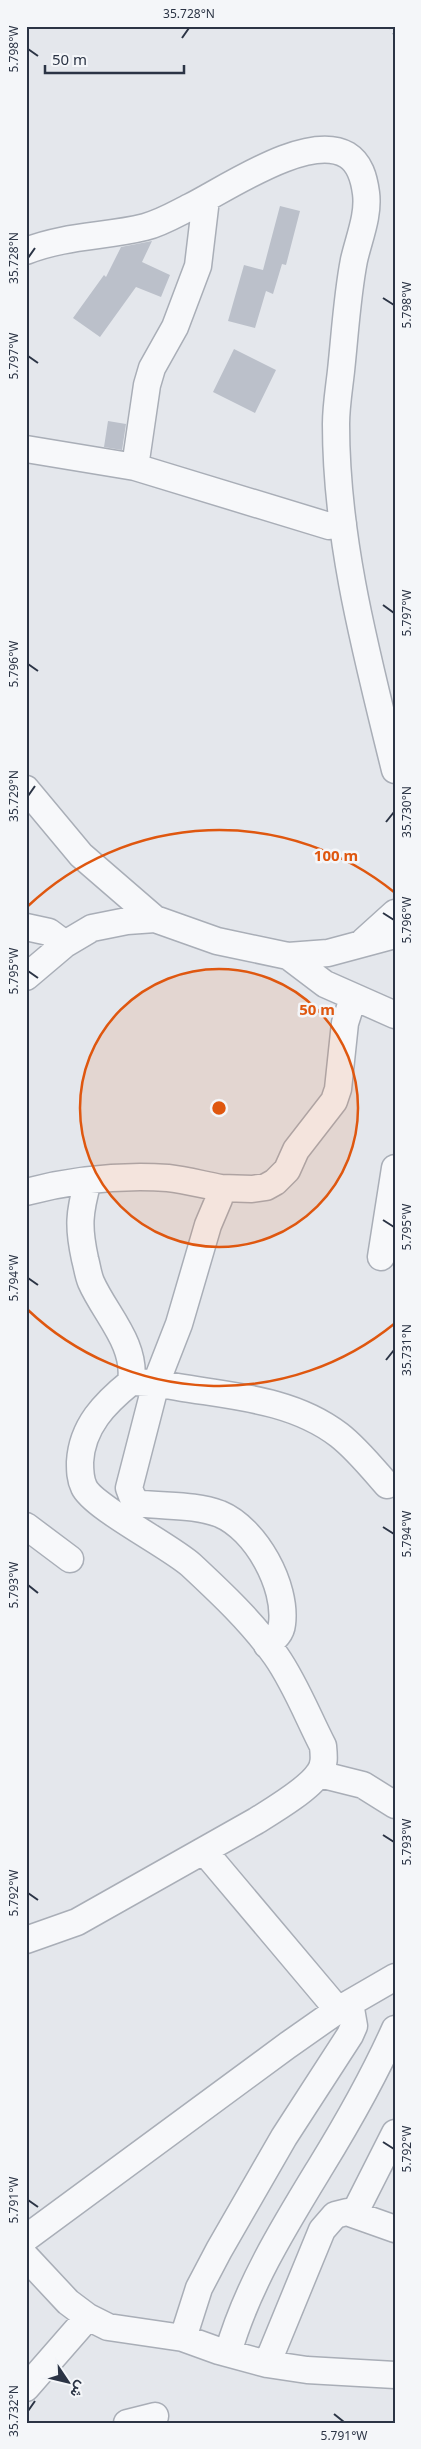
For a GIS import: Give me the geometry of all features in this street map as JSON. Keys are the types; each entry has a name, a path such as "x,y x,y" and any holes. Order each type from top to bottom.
{"street":[{"path":"26,251 44,244 84,235 146,226 173,216 257,171 308,151 328,149 347,155 361,169 366,194 365,220 354,260 336,422 338,472 349,568 362,634 395,770"},
{"path":"135,467 147,385 152,368 175,327 198,266 206,199"},
{"path":"26,449 135,467 329,526 343,524"},
{"path":"26,790 81,855 155,919 225,943 288,956 328,953 395,936"},
{"path":"361,944 395,912"},
{"path":"26,977 65,944 92,928 155,919"},
{"path":"26,927 49,932 65,944"},
{"path":"288,956 325,984 395,1015"},
{"path":"26,1192 56,1184 88,1181 169,1178 221,1188 252,1190 266,1187 275,1182 288,1170 296,1150 334,1101 338,1089 345,1023 353,998"},
{"path":"381,1257 395,1168"},
{"path":"88,1181 80,1206 79,1233 90,1281 128,1347 134,1368 144,1383"},
{"path":"221,1188 220,1199 208,1225 179,1324 144,1383 129,1488 137,1503 193,1506 221,1515 243,1530 263,1554 275,1576 281,1602 282,1625 279,1634 267,1645"},
{"path":"26,1940 77,1922 278,1807 319,1774 324,1760 323,1746 286,1673 267,1645 237,1610 189,1563 99,1502 84,1489 80,1474 81,1456 86,1433 95,1416 114,1396 144,1383 251,1399 302,1414 338,1434 387,1485"},
{"path":"99,1502 104,1498 121,1498 131,1493"},
{"path":"26,1526 70,1559"},
{"path":"319,1774 363,1785 395,1805"},
{"path":"183,2338 199,2288 219,2250 284,2137 354,2026 344,2007 204,1851"},
{"path":"26,2238 215,2097 344,2007 395,1977"},
{"path":"228,2353 235,2328 290,2216 346,2124 395,2029"},
{"path":"354,2214 395,2133"},
{"path":"267,2364 322,2230 335,2215 341,2212 354,2214 395,2229"},
{"path":"26,2257 68,2302 108,2327 183,2338 267,2364 307,2370 395,2375"},
{"path":"26,2388 88,2316"},
{"path":"127,2423 155,2416"}],"building":[{"path":"280,206 300,211 286,265 282,264 273,294 266,291 255,328 228,321 244,265 263,270"},
{"path":"152,241 142,262 170,275 161,297 136,287 100,337 73,318 104,275 106,277 121,247"},
{"path":"234,349 276,370 255,413 213,392"},
{"path":"108,421 126,424 122,450 104,447"}],"railway":[{"path":"390,26 395,34"}]}
